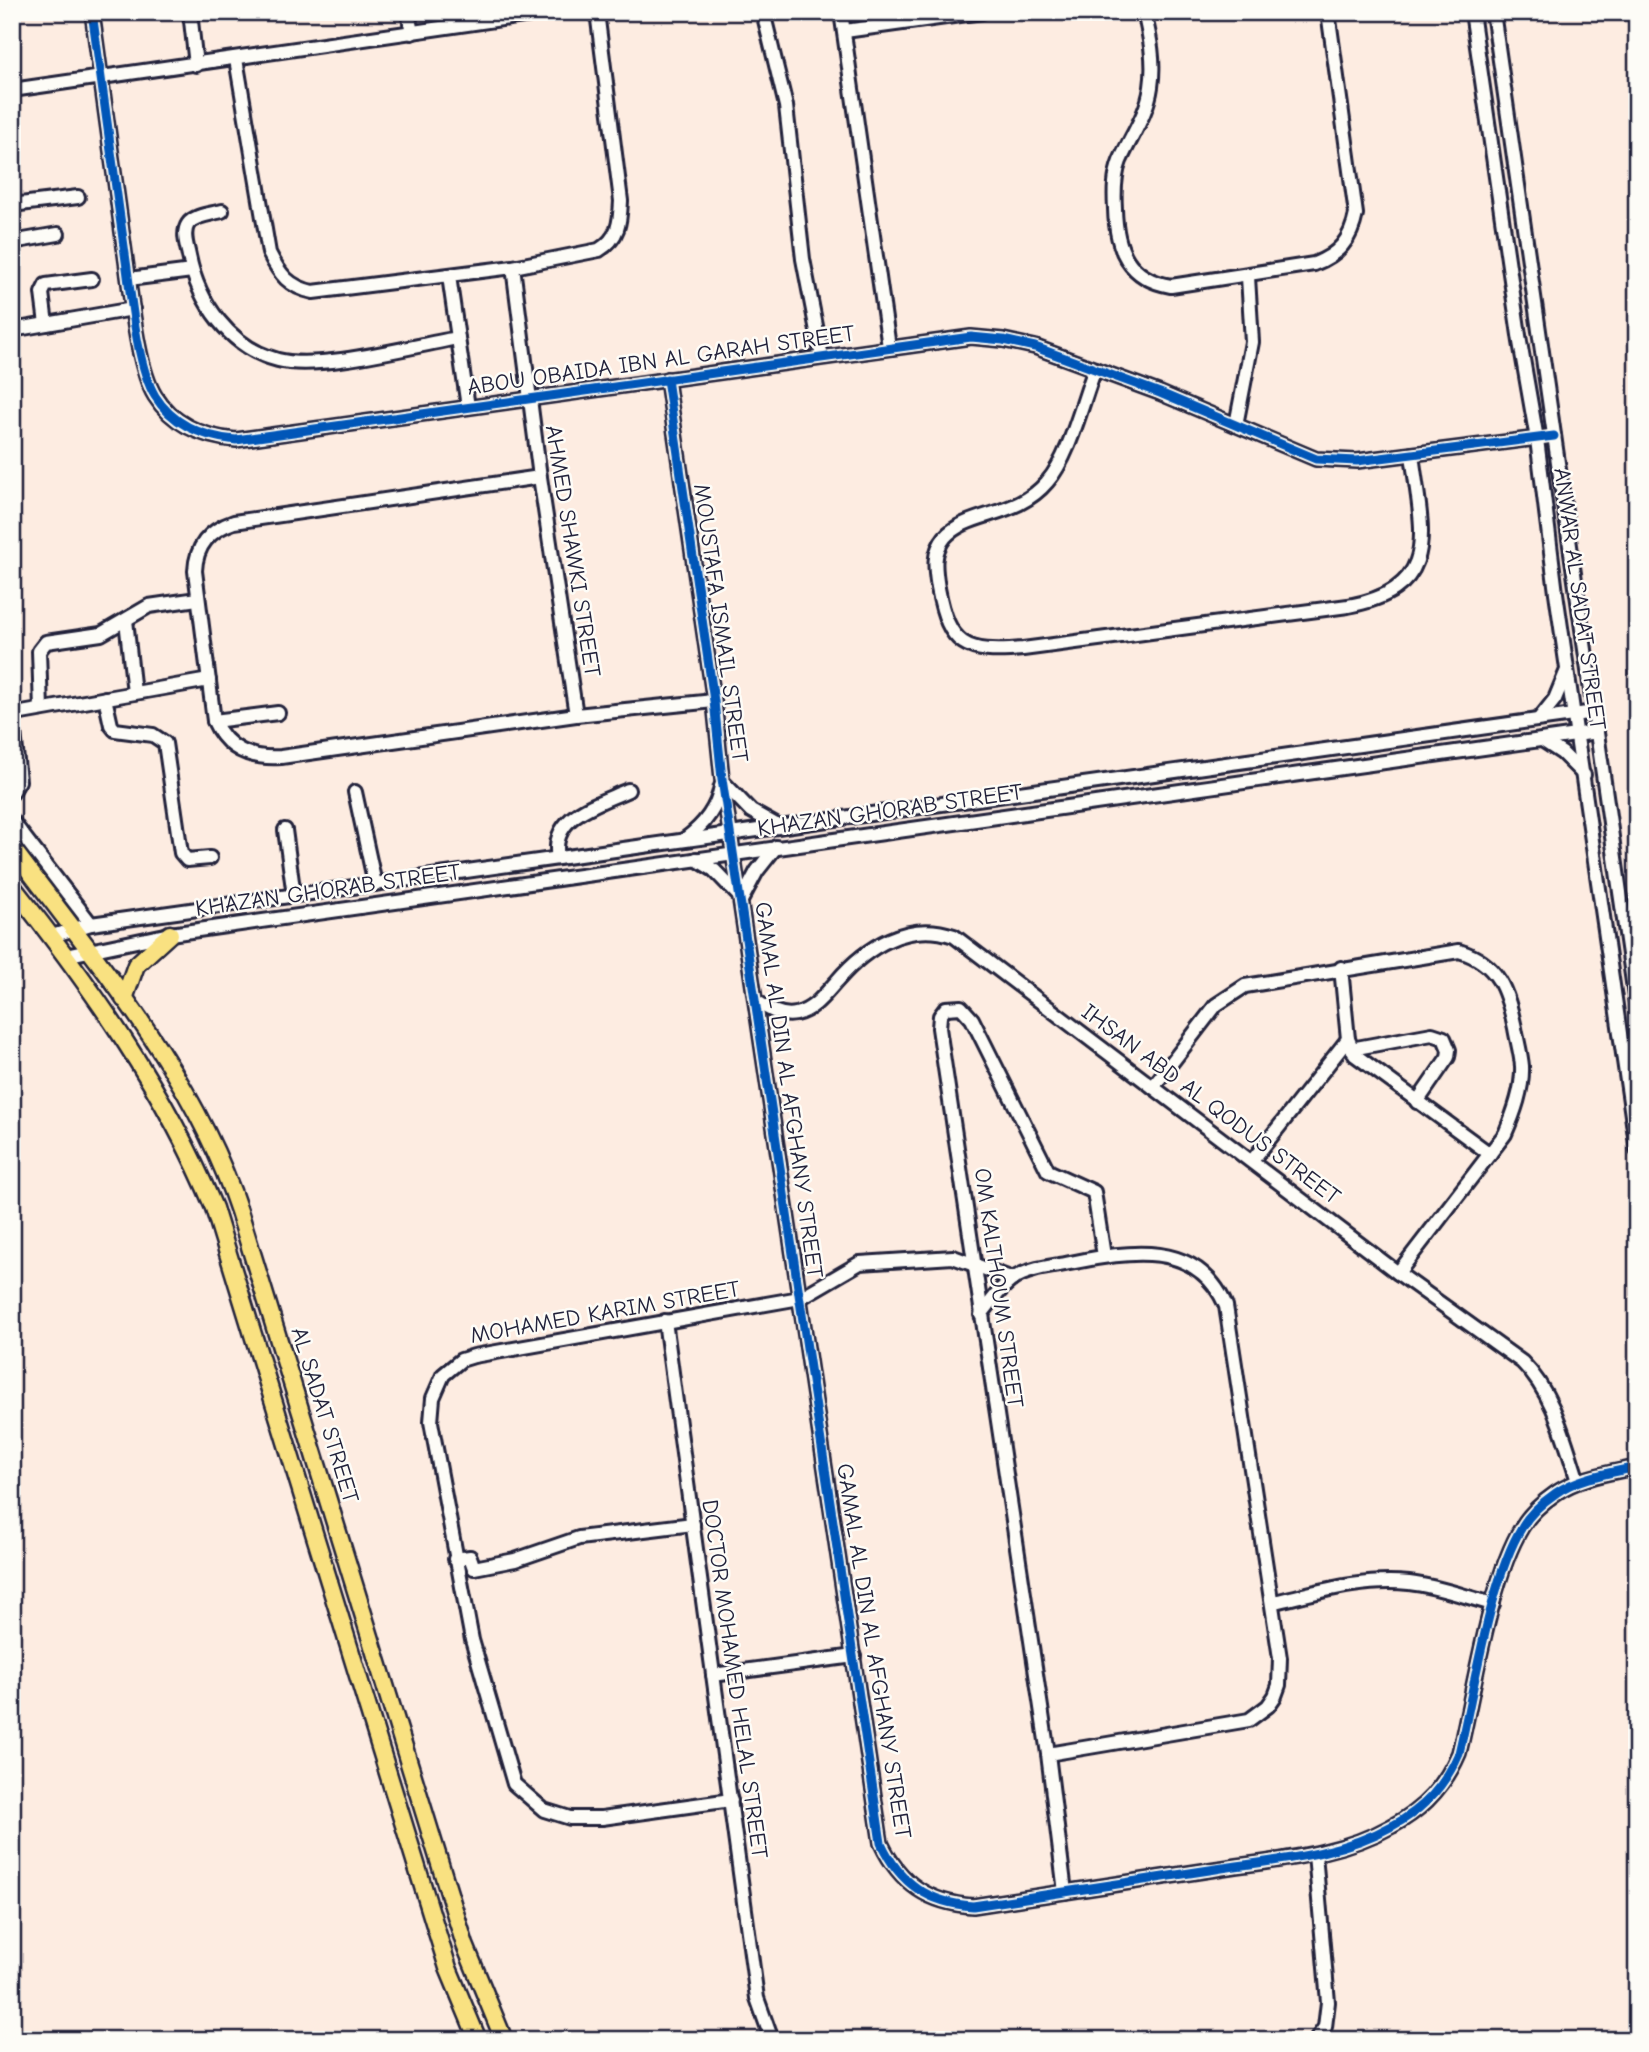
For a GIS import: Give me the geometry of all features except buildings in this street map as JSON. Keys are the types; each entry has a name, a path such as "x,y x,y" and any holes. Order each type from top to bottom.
{"main road":[{"name":"AL SADAT STREET","path":"12,848 124,999 193,1102 229,1179 465,1945 504,2040"},
{"name":"AL SADAT STREET","path":"12,886 52,936 167,1107 214,1208 449,1968 478,2040"},
{"path":"124,999 136,965 170,934"}],"street":[{"name":"ABOU OBAIDA IBN AL GARAH STREET","path":"92,12 133,309 148,381 155,396 179,421 215,438 236,440 971,337 1003,340 1095,369 1316,459 1357,461 1554,436"},
{"path":"190,12 196,65"},
{"path":"408,12 412,33"},
{"path":"12,90 412,33 497,16 551,12"},
{"path":"236,59 269,253 286,281 298,289 313,292 449,276 600,250 610,243 620,222 621,201 597,12"},
{"path":"763,12 786,106 803,260 822,357"},
{"path":"841,12 889,347"},
{"path":"845,31 982,12"},
{"path":"1144,12 1152,43 1151,88 1146,111 1116,174 1118,243 1132,268 1157,284 1171,286 1248,276 1327,260 1347,241 1353,228 1354,198 1328,12"},
{"name":"ANWAR AL SADAT STREET","path":"1472,12 1520,342 1537,439 1637,1150"},
{"name":"ANWAR AL SADAT STREET","path":"1493,12 1637,1010"},
{"path":"12,205 78,197"},
{"path":"222,211 194,219 187,226 185,235 192,271 206,303 236,339 257,354 279,361 318,363 458,338"},
{"path":"12,242 58,234"},
{"name":"AHMED SHAWKI STREET","path":"513,267 529,399 576,715"},
{"path":"129,279 192,271"},
{"path":"449,276 468,407"},
{"path":"1236,425 1252,342 1248,276"},
{"path":"47,324 42,293 46,285 92,279"},
{"path":"12,330 133,309"},
{"path":"1095,369 1059,464 1048,481 1018,506 957,527 937,549 934,563 944,620 950,630 969,645 992,651 1023,649 1348,606 1383,598 1407,581 1416,570 1419,558 1419,513 1412,454"},
{"name":"MOUSTAFA ISMAIL STREET","path":"667,379 714,701 730,832"},
{"path":"540,477 234,522 211,533 196,559 197,599 214,721 219,731 236,749 266,758 576,715 714,701"},
{"path":"41,709 41,646 46,642 101,634 149,606 197,599"},
{"path":"127,620 134,693"},
{"path":"1539,719 1555,699 1568,666"},
{"path":"12,793 19,782 14,717 16,713 209,680"},
{"path":"106,698 111,725 115,730 153,735 165,743 181,853 187,860 210,858"},
{"name":"KHAZAN GHORAB STREET","path":"52,936 91,924 1594,712"},
{"path":"214,721 278,713"},
{"name":"KHAZAN GHORAB STREET","path":"65,956 170,934 1597,732"},
{"path":"1542,740 1562,752 1584,776"},
{"path":"1199,767 1203,787"},
{"path":"722,779 732,795 751,811 779,827"},
{"path":"683,840 697,830 714,807 722,779"},
{"path":"558,858 558,835 565,822 628,790"},
{"path":"355,792 375,884"},
{"path":"12,821 91,924"},
{"path":"285,830 294,896"},
{"name":"GAMAL AL DIN AL AFGHANY STREET","path":"730,832 881,1843 902,1877 934,1899 953,1905 973,1906 1314,1854 1372,1836 1399,1823 1436,1793 1450,1774 1459,1753 1493,1604 1522,1526 1539,1506 1578,1481 1637,1467"},
{"path":"696,859 714,870 742,899 757,872 776,848"},
{"name":"IHSAN ABD AL QODUS STREET","path":"756,1001 776,1013 797,1014 816,1003 855,963 885,940 920,931 943,932 964,942 1398,1273 1522,1362 1537,1376 1549,1398 1578,1481"},
{"path":"1153,1087 1216,1004 1245,986 1341,968 1459,951 1485,962 1495,971 1508,996 1522,1066 1514,1112 1505,1134 1398,1273"},
{"path":"1341,968 1350,1044 1417,1102 1490,1154"},
{"name":"OM KALTHOUM STREET","path":"1065,1892 1048,1754 939,1028 940,1016 952,1006 961,1007 972,1019 1048,1171 1094,1192 1104,1256"},
{"path":"1252,1161 1350,1044 1432,1034 1444,1038 1449,1050 1447,1056 1417,1102"},
{"path":"981,1315 1013,1279 1032,1270 1104,1256 1153,1253 1175,1258 1197,1268 1221,1293 1226,1306 1274,1602 1281,1674 1275,1696 1259,1714 1249,1720 1048,1754"},
{"path":"800,1298 860,1263 953,1256 1013,1279"},
{"name":"MOHAMED KARIM STREET","path":"731,1800 585,1819 556,1815 533,1803 514,1784 497,1734 472,1640 455,1559 432,1422 433,1398 443,1375 461,1360 474,1356 800,1298"},
{"name":"DOCTOR MOHAMED HELAL STREET","path":"665,1321 757,1998 772,2040"},
{"path":"455,1559 470,1557 474,1568 540,1553 579,1538 693,1524"},
{"path":"1274,1602 1344,1587 1388,1582 1411,1583 1493,1604"},
{"path":"713,1675 854,1656"},
{"path":"1314,1854 1328,2002 1325,2027 1316,2040"}],"cycle path":[{"path":"92,12 139,350 149,383 162,406 180,422 212,436 236,440 971,337 1035,347 1160,393 1316,459 1357,461 1554,436"},
{"path":"667,379 714,701 722,779 881,1843 897,1870 930,1896 973,1906 1306,1855 1350,1844 1392,1826 1432,1796 1459,1753 1492,1605 1511,1549 1525,1522 1556,1493 1575,1483 1637,1467"}]}
